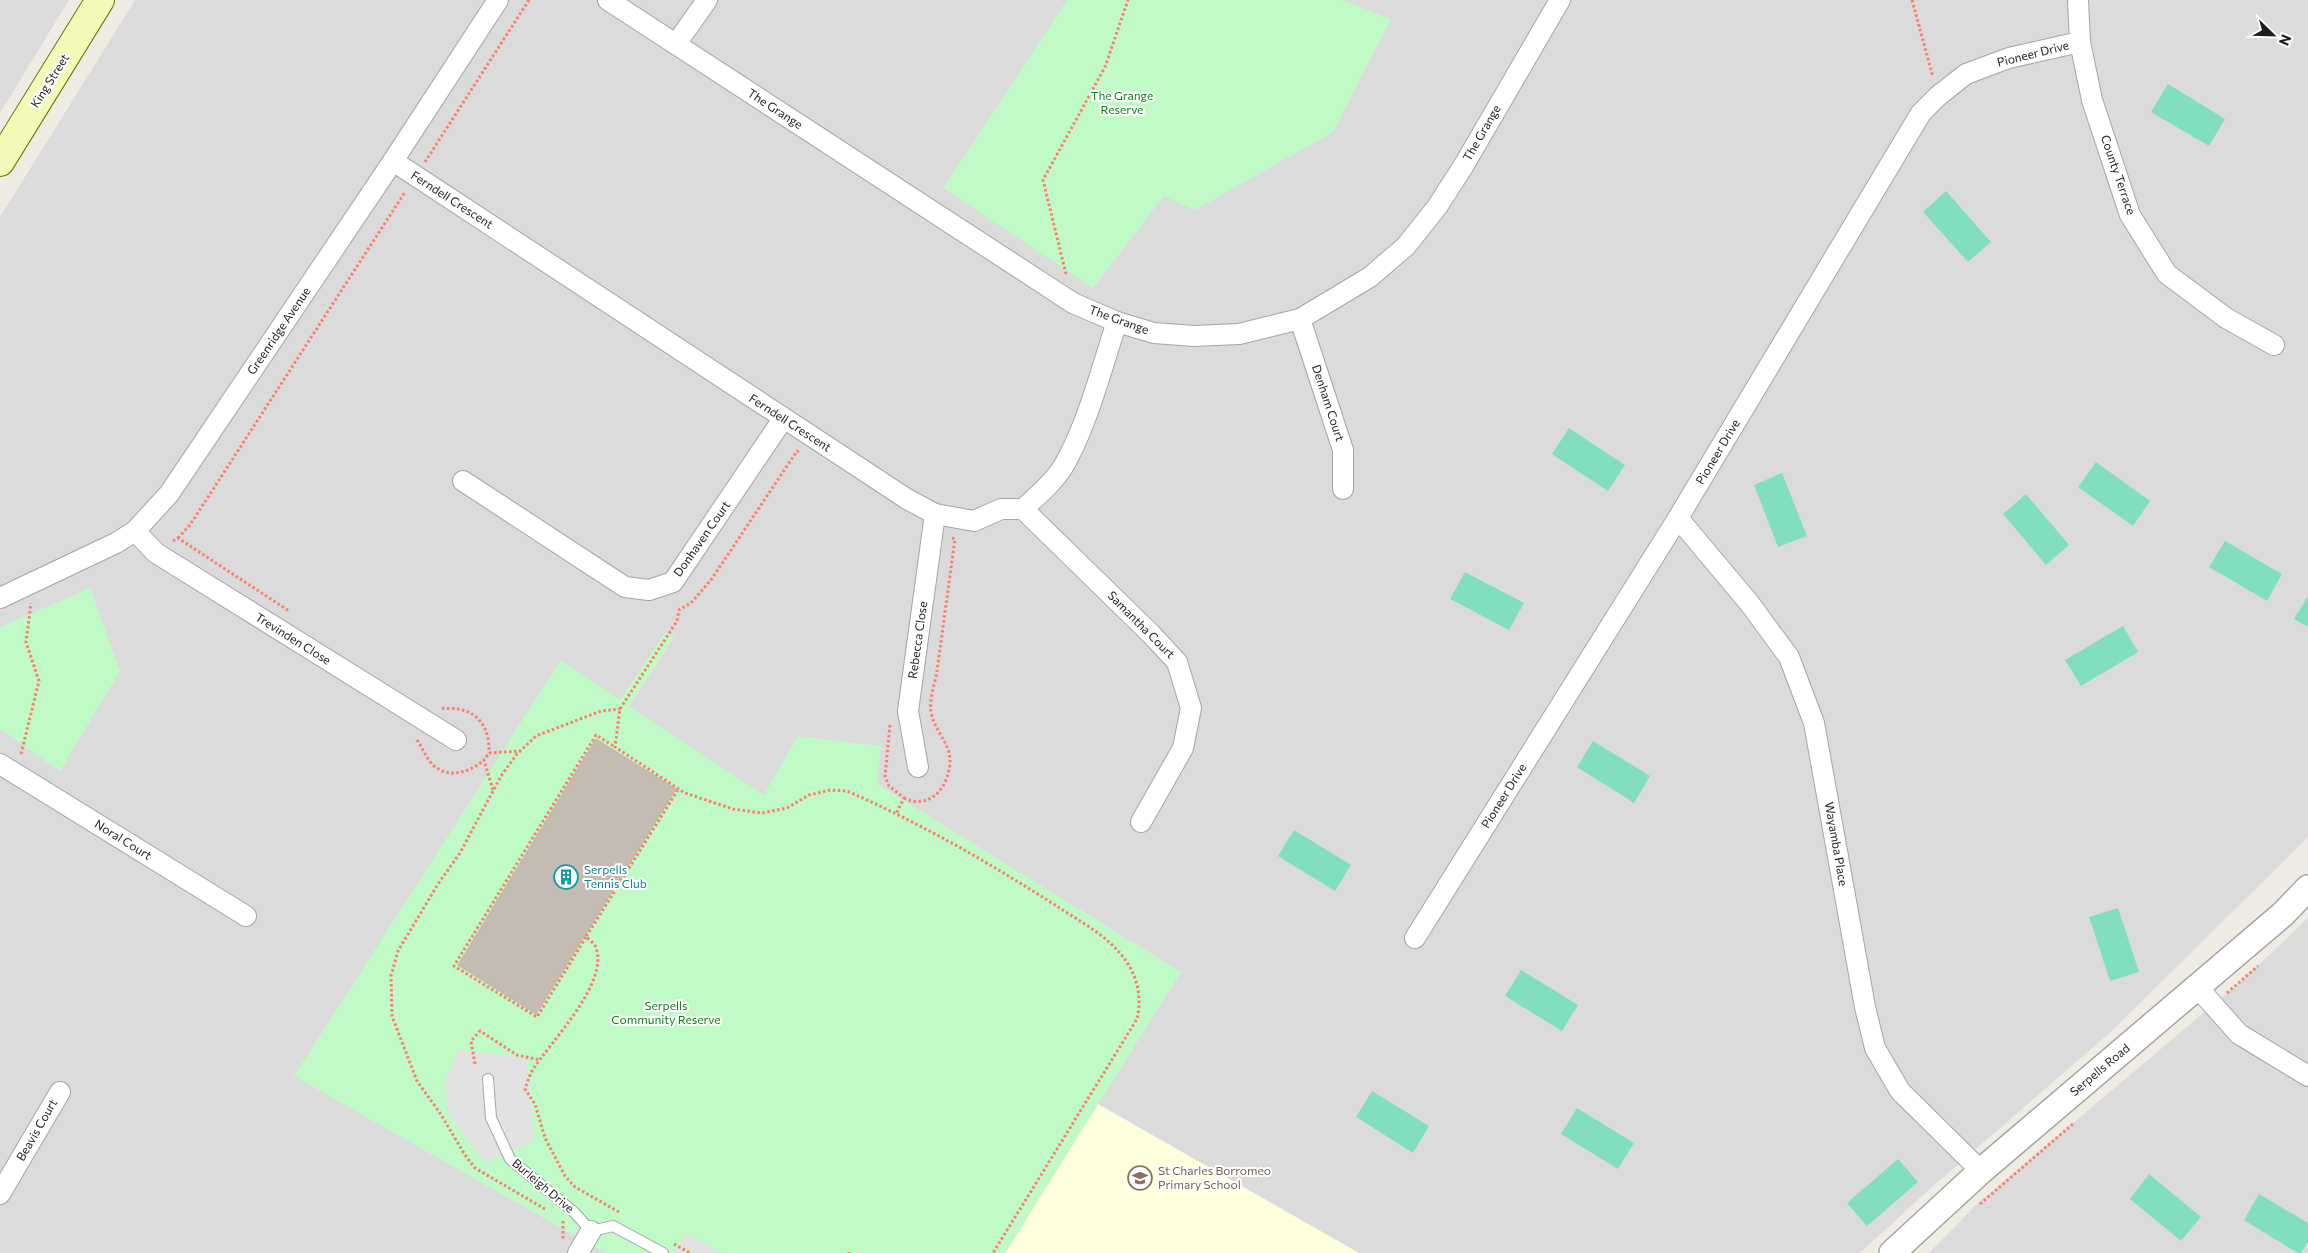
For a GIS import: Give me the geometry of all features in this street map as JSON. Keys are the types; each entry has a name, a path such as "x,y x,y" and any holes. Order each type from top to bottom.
{"main road":[{"name":"King Street","path":"0,162 100,0"}],"street":[{"name":"Greenridge Avenue","path":"0,598 116,543 135,531 169,494 393,161 498,0"},
{"name":"The Grange","path":"608,0 1073,303 1117,322 1154,333 1194,336 1239,334 1300,319 1370,277 1406,246 1437,206 1464,165 1560,0"},
{"path":"676,44 706,0"},
{"name":"County Terrace","path":"2078,0 2080,42 2092,100 2130,215 2167,274 2226,318 2274,346"},
{"name":"Pioneer Drive","path":"1415,938 1678,518 1921,113 1938,96 1966,74 2009,58 2080,42"},
{"name":"Ferndell Crescent","path":"393,161 907,499 936,514 974,521 1002,509 1023,509"},
{"name":"Denham Court","path":"1300,319 1343,450 1343,489"},
{"path":"1023,509 1044,491 1062,468 1078,438 1117,322"},
{"name":"Donhaven Court","path":"463,481 625,586 649,590 673,582 783,419"},
{"name":"Samantha Court","path":"1023,509 1151,634 1177,662 1191,708 1183,748 1141,822"},
{"name":"Rebecca Close","path":"918,767 908,711 936,514"},
{"name":"Wayamba Place","path":"1678,518 1750,604 1789,657 1811,715 1865,1007 1875,1048 1900,1091 1981,1171"},
{"name":"Trevinden Close","path":"135,531 156,553 456,740"},
{"name":"Noral Court","path":"8,769 246,916"},
{"name":"Serpells Road","path":"1892,1253 1981,1171 2283,914 2308,888"},
{"path":"2198,988 2239,1034 2308,1076"},
{"name":"Beavis Court","path":"0,1194 60,1092"},
{"path":"569,1249 591,1231"}],"lane":[{"name":"Burleigh Drive","path":"488,1079 491,1118 510,1159 574,1212 591,1231"},
{"path":"591,1231 613,1226 663,1253"}],"path":[{"path":"178,538 190,525 529,0"},
{"path":"1073,303 1043,180 1104,67 1128,0"},
{"path":"1912,0 1938,96"},
{"path":"616,747 620,709 677,621 679,610 691,603 711,580 797,451 805,456"},
{"path":"8,769 39,681 26,642 34,582"},
{"path":"548,1210 474,1168 417,1081 392,1016 391,976 398,951 438,884 460,853 501,776 520,751 536,736 569,722 601,711 620,709"},
{"path":"679,788 537,1017 454,966 596,735 679,788 685,793 733,809 762,813 787,808 808,795 830,790 847,791 943,838 1090,927 1111,944 1125,959 1133,972 1139,995 1140,1007 1137,1019 993,1253"},
{"path":"493,791 484,760 488,753 520,751"},
{"path":"586,937 596,947 599,962 591,987 532,1072 525,1089 535,1104 539,1122 551,1151 565,1176 575,1187 622,1214"},
{"path":"474,1064 471,1040 480,1031 517,1055 540,1060"},
{"path":"556,1216 563,1221 564,1236 569,1249"},
{"path":"673,1243 690,1253"}],"shaded area":[{"path":"0,0 69,0 0,113"},
{"path":"135,0 2308,0 2308,837 2114,1029 1923,1195 1860,1253 0,1253 0,217"},
{"path":"2308,918 2308,1253 1929,1253 1977,1204 2245,978"},
{"path":"459,1050 527,1058 534,1140 486,1163 448,1114 445,1081"},
{"name":"St Charles Borromeo Primary School","path":"1098,1104 1359,1253 1005,1253"},
{"path":"686,1233 721,1253 674,1253"}],"green space":[{"name":"The Grange Reserve","path":"1067,0 1342,0 1391,19 1333,132 1195,210 1164,196 1093,288 943,188"},
{"path":"2168,84 2225,119 2209,146 2151,112"},
{"path":"1946,191 1991,242 1968,262 1923,212"},
{"path":"1569,428 1625,465 1608,491 1552,454"},
{"path":"2096,462 2150,501 2133,526 2078,487"},
{"path":"1782,473 1807,536 1778,547 1754,485"},
{"path":"2026,494 2069,545 2046,565 2003,514"},
{"path":"2225,541 2282,574 2267,601 2209,567"},
{"path":"1465,572 1524,603 1509,630 1450,599"},
{"path":"90,588 120,671 60,771 0,729 0,627"},
{"path":"2308,596 2308,627 2294,619"},
{"path":"2123,626 2138,652 2081,686 2065,660"},
{"name":"Serpells Community Reserve","path":"666,632 674,637 629,706 764,795 798,736 881,746 877,784 1181,972 1005,1253 605,1253 294,1076 561,660 620,700"},
{"path":"1593,741 1650,776 1634,803 1577,767"},
{"path":"1294,830 1351,865 1335,891 1278,856"},
{"path":"2118,908 2139,972 2110,981 2089,917"},
{"path":"1521,970 1578,1005 1562,1031 1505,996"},
{"path":"1372,1091 1429,1126 1413,1153 1356,1117"},
{"path":"1577,1108 1634,1143 1618,1169 1561,1134"},
{"path":"1898,1159 1918,1182 1867,1226 1847,1203"},
{"path":"2149,1174 2201,1217 2181,1241 2130,1199"},
{"path":"2259,1194 2308,1223 2308,1242 2301,1253 2298,1253 2244,1220"}],"building":[{"name":"Serpells Tennis Club","path":"596,739 676,789 536,1014 458,965"}],"place":[{"name":"Serpells Tennis Club","path":"566,877"},
{"name":"St Charles Borromeo Primary School","path":"1140,1178"}]}
